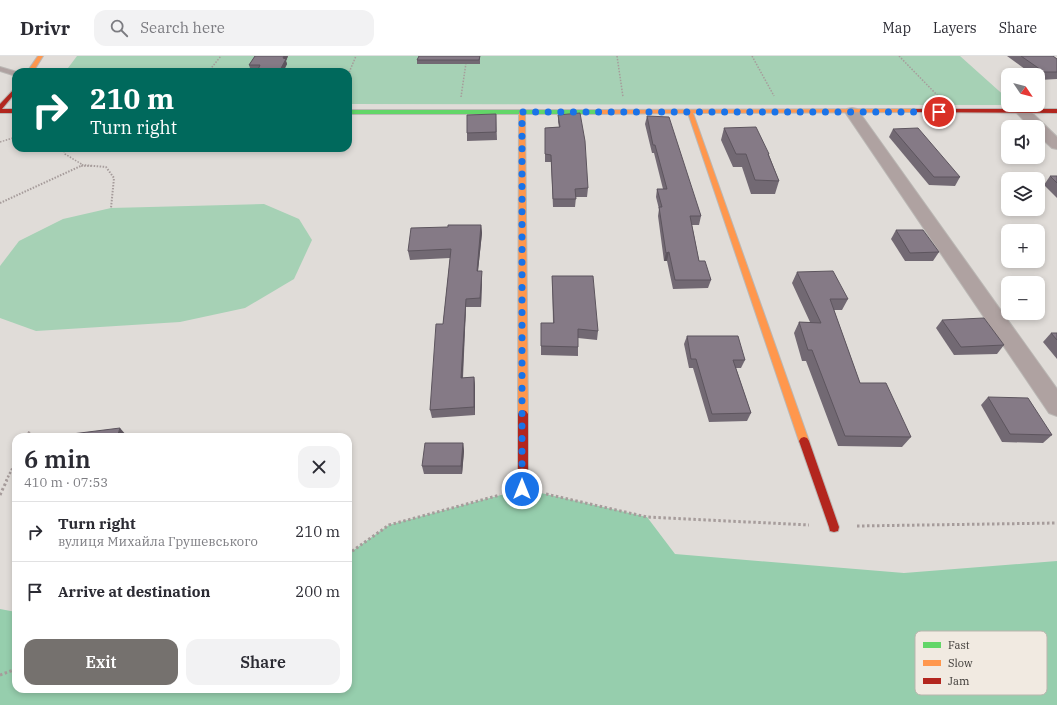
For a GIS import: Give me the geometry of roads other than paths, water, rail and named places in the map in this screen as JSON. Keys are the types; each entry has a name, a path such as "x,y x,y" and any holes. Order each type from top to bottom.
{"street":[{"path":"33,68 41,56"},
{"path":"0,108 12,94"},
{"path":"0,111 12,111"},
{"path":"352,112 1001,111"},
{"path":"1045,111 1057,111"},
{"path":"522,112 522,489"},
{"path":"690,112 834,527"},
{"path":"852,112 1057,407"},
{"path":"1023,112 1057,145"}],"lane":[{"path":"0,69 12,73"}]}
